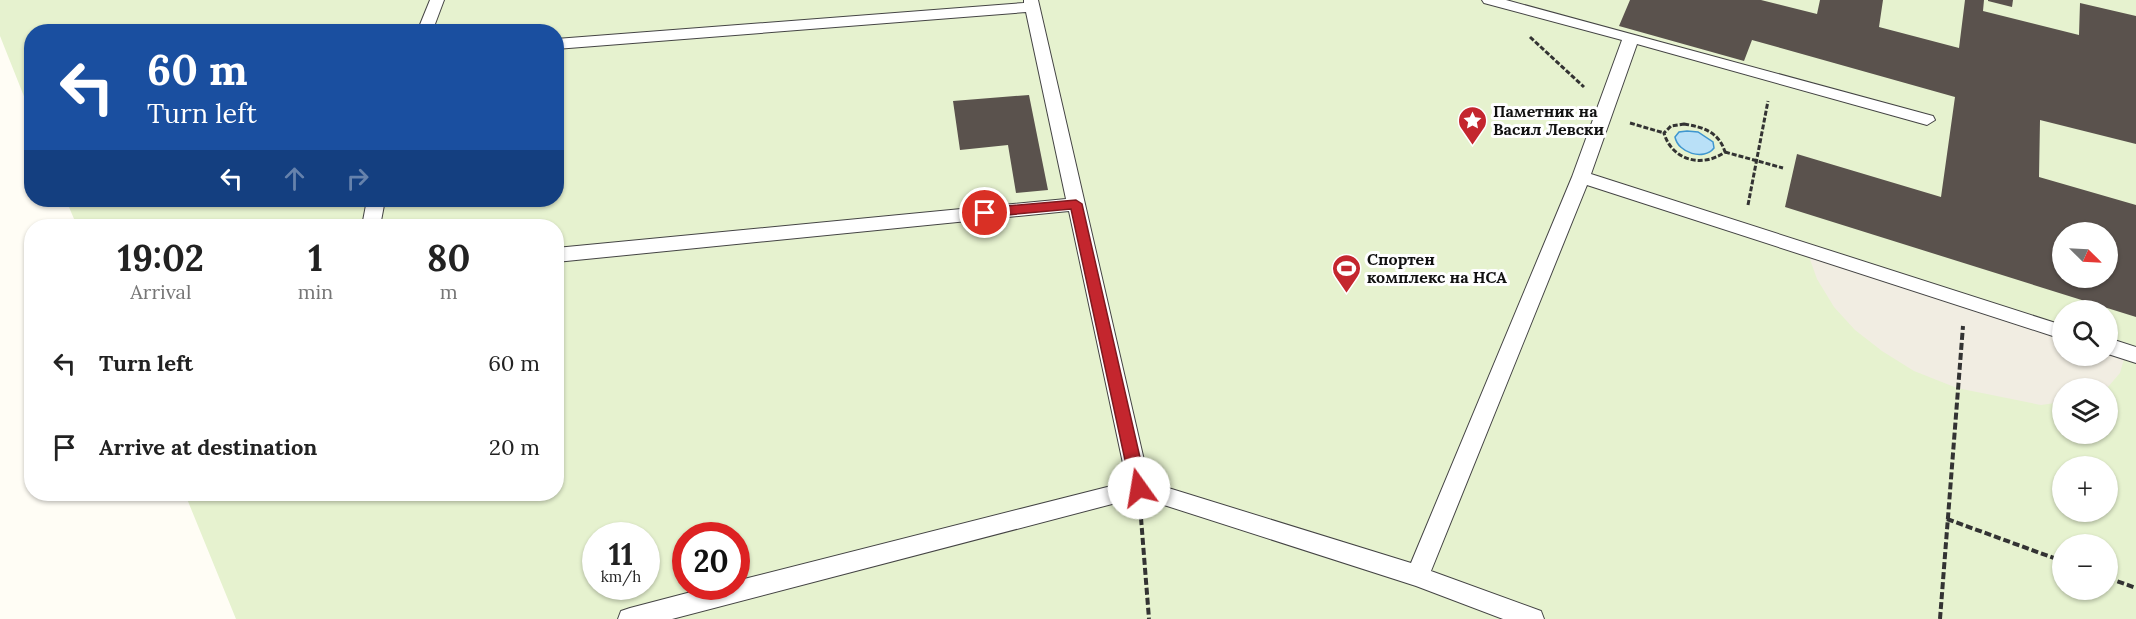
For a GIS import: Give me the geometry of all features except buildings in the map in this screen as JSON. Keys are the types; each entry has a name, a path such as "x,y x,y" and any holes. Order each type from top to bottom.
{"lane":[{"path":"427,24 437,0"},
{"path":"1490,0 1927,120"},
{"path":"564,43 1031,4 1139,488"},
{"path":"1417,576 1581,177 1631,38"},
{"path":"1581,177 2052,329"},
{"path":"564,254 1076,204"},
{"path":"2118,349 2136,355"},
{"path":"630,619 1139,488 1417,576 1532,619"}],"path":[{"path":"1490,0 1604,111 1664,133"},
{"path":"1743,230 1773,76"},
{"path":"1664,133 1671,126 1684,124 1700,126 1714,133 1723,142 1725,152"},
{"path":"1664,133 1665,142 1674,152 1689,159 1705,161 1718,159 1725,152"},
{"path":"1725,152 1783,168"},
{"path":"1940,619 1965,302"},
{"path":"1139,488 1149,619"},
{"path":"1947,519 2052,557"},
{"path":"2118,582 2136,588"}],"green space":[{"name":"Спортен комплекс на НСА","path":"0,0 2136,0 2136,619 236,619 188,501 564,501 564,219 74,219 69,207 564,207 564,24 24,24 24,96 0,36"}],"shaded area":[{"path":"1807,251 2052,329 2052,366 2118,366 2118,349 2126,352 2120,373 2116,378 2052,378 2052,403 2041,405 1957,388 1914,371 1882,351 1855,330 1834,307 1817,279"}],"water":[{"path":"1679,132 1698,132 1713,142 1714,148 1704,154 1686,151 1677,143 1675,137"}],"place":[{"name":"Паметник на Васил Левски","path":"1472,146"},
{"name":"Спортен комплекс на НСА","path":"1346,294"}],"route":[{"path":"985,213 1076,204 1139,488"}]}
